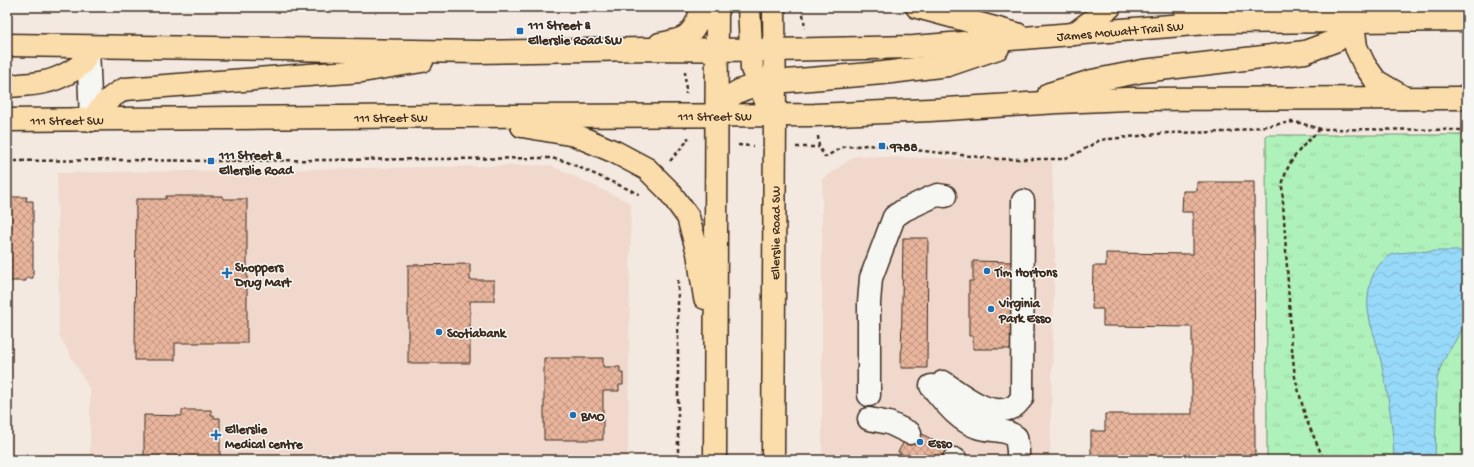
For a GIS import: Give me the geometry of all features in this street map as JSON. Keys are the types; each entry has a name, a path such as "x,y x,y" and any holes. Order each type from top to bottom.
{"main road":[{"path":"644,49 684,38 692,30 698,20 702,7"},
{"path":"715,460 717,7"},
{"path":"749,7 752,69 766,84"},
{"name":"Ellerslie Road SW","path":"773,460 775,114 766,84 774,50 774,7"},
{"path":"918,7 1030,38"},
{"path":"1074,34 1110,7"},
{"path":"1184,7 1219,22"},
{"name":"James Mowatt Trail SW","path":"774,50 914,47 1219,22 1467,20"},
{"path":"1353,22 1356,47 1364,64 1376,81 1405,98"},
{"path":"1015,104 1092,81 1143,71 1305,52 1337,40 1353,22"},
{"path":"717,115 731,96 742,90 766,84 883,73 948,65 1030,38"},
{"path":"7,44 478,52 644,49 774,50"},
{"path":"7,86 42,83 60,78 75,69 84,61 88,46"},
{"path":"91,120 103,104 118,92 125,89 362,71 478,52"},
{"path":"775,114 815,115 930,110 1015,104 1127,100 1467,98"},
{"name":"111 Street SW","path":"7,120 775,114"},
{"path":"462,116 575,135 616,152 647,169 669,191 688,217 698,253 716,375"},
{"path":"715,438 720,460"}],"lane":[{"path":"88,46 91,120"},
{"path":"869,395 869,303 871,278 889,230 894,217 899,213 932,197 938,195 945,196"},
{"path":"1018,460 1016,437 1008,432 976,427 958,416 937,384 988,409 1004,410 1014,407 1022,398 1023,201"},
{"path":"869,419 889,423 910,433"}],"path":[{"path":"802,7 803,15"},
{"path":"819,147 825,157 843,147 868,145 998,159 1063,159 1076,154 1100,140 1167,133 1227,132 1292,122 1321,129 1467,130"},
{"path":"1321,129 1295,154 1284,177 1282,186 1295,377 1306,419 1324,460"},
{"path":"669,162 688,140"},
{"path":"7,161 550,158 565,161 641,194"},
{"path":"678,273 678,460"}],"shaded area":[{"path":"855,156 1052,161 1055,255 1050,460 822,460 822,179"},
{"path":"550,165 631,203 628,460 90,460 90,390 59,335 57,173"}],"green space":[{"path":"1266,135 1467,135 1467,460 1267,460"}],"water":[{"path":"1467,251 1467,321 1442,363 1437,379 1435,460 1394,460 1387,390 1368,311 1371,279 1381,263 1391,255 1411,252"}],"building":[{"path":"1197,182 1254,182 1255,460 1091,460 1091,431 1105,431 1105,414 1192,414 1192,327 1103,326 1103,309 1092,309 1093,266 1106,266 1106,253 1193,254 1193,212 1182,212 1183,191 1197,191"},
{"path":"166,196 223,196 223,199 247,199 247,343 175,343 175,360 135,360 136,199 166,199"},
{"path":"9,197 27,197 26,201 33,201 33,278 26,278 26,281 9,281 9,278 7,278 7,200 9,200"},
{"path":"903,238 928,238 927,368 901,368"},
{"name":"Virginia Park Esso","path":"973,261 1013,262 1012,349 973,349 973,336 969,336 969,281 973,281"},
{"name":"Scotiabank","path":"470,264 470,280 494,280 494,301 470,301 470,363 408,363 408,265"},
{"name":"BMO","path":"544,358 603,358 603,367 620,367 620,373 623,373 623,385 619,385 619,391 603,391 603,440 544,440"},
{"path":"182,410 211,410 211,415 214,415 214,418 220,418 220,460 144,460 144,415 182,416"},
{"name":"Esso","path":"912,428 957,454 953,460 912,460 898,452"}],"place":[{"name":"111 Street & Ellerslie Road SW","path":"520,31"},
{"name":"9788","path":"882,146"},
{"name":"111 Street & Ellerslie Road","path":"211,161"},
{"name":"Tim Hortons","path":"987,271"},
{"name":"Shoppers Drug Mart","path":"227,273"},
{"name":"Virginia Park Esso","path":"991,309"},
{"name":"Scotiabank","path":"439,332"},
{"name":"BMO","path":"573,415"},
{"name":"Ellerslie Medical centre","path":"216,435"},
{"name":"Esso","path":"920,442"}]}
